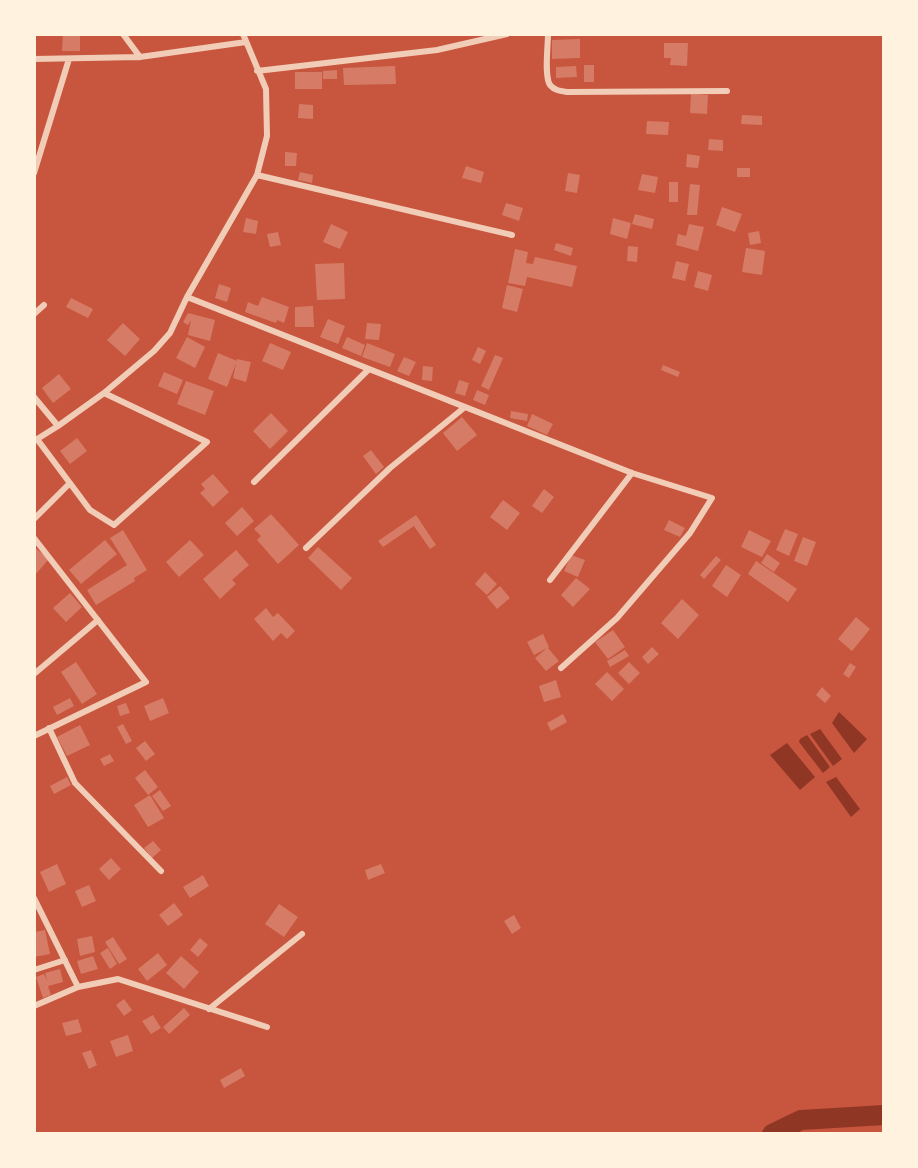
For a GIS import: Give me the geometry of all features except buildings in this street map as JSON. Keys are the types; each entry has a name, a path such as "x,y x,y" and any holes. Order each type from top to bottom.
{"street":[{"path":"123,34 140,57"},
{"path":"104,393 207,442 114,525 90,510 36,440 104,393 154,351 170,333 187,297 257,175 267,136 266,89 243,34"},
{"path":"257,71 437,50 482,37 507,34"},
{"path":"548,34 547,78 556,90 568,92 727,91"},
{"path":"34,59 140,57 246,42"},
{"path":"34,173 69,58"},
{"path":"257,175 512,235"},
{"path":"187,297 632,472 712,498 690,533 617,618 561,668"},
{"path":"34,314 44,305"},
{"path":"254,482 369,369"},
{"path":"34,397 58,426"},
{"path":"306,548 390,468 465,407"},
{"path":"550,580 632,472"},
{"path":"34,519 70,483"},
{"path":"34,538 146,682 34,736"},
{"path":"34,674 98,620"},
{"path":"48,728 75,783 161,871"},
{"path":"34,897 37,912 78,987"},
{"path":"209,1008 302,934"},
{"path":"34,970 65,960"},
{"path":"34,1006 78,987 118,980 267,1027"}],"shaded area":[{"path":"839,712 867,739 854,753 832,723"},
{"path":"820,729 842,759 833,766 810,734"},
{"path":"807,735 830,767 823,773 799,742"},
{"path":"787,743 815,777 800,790 770,755"},
{"path":"836,777 860,809 851,817 826,782"}],"waterway":[{"path":"772,1134 801,1120 884,1115"}]}
